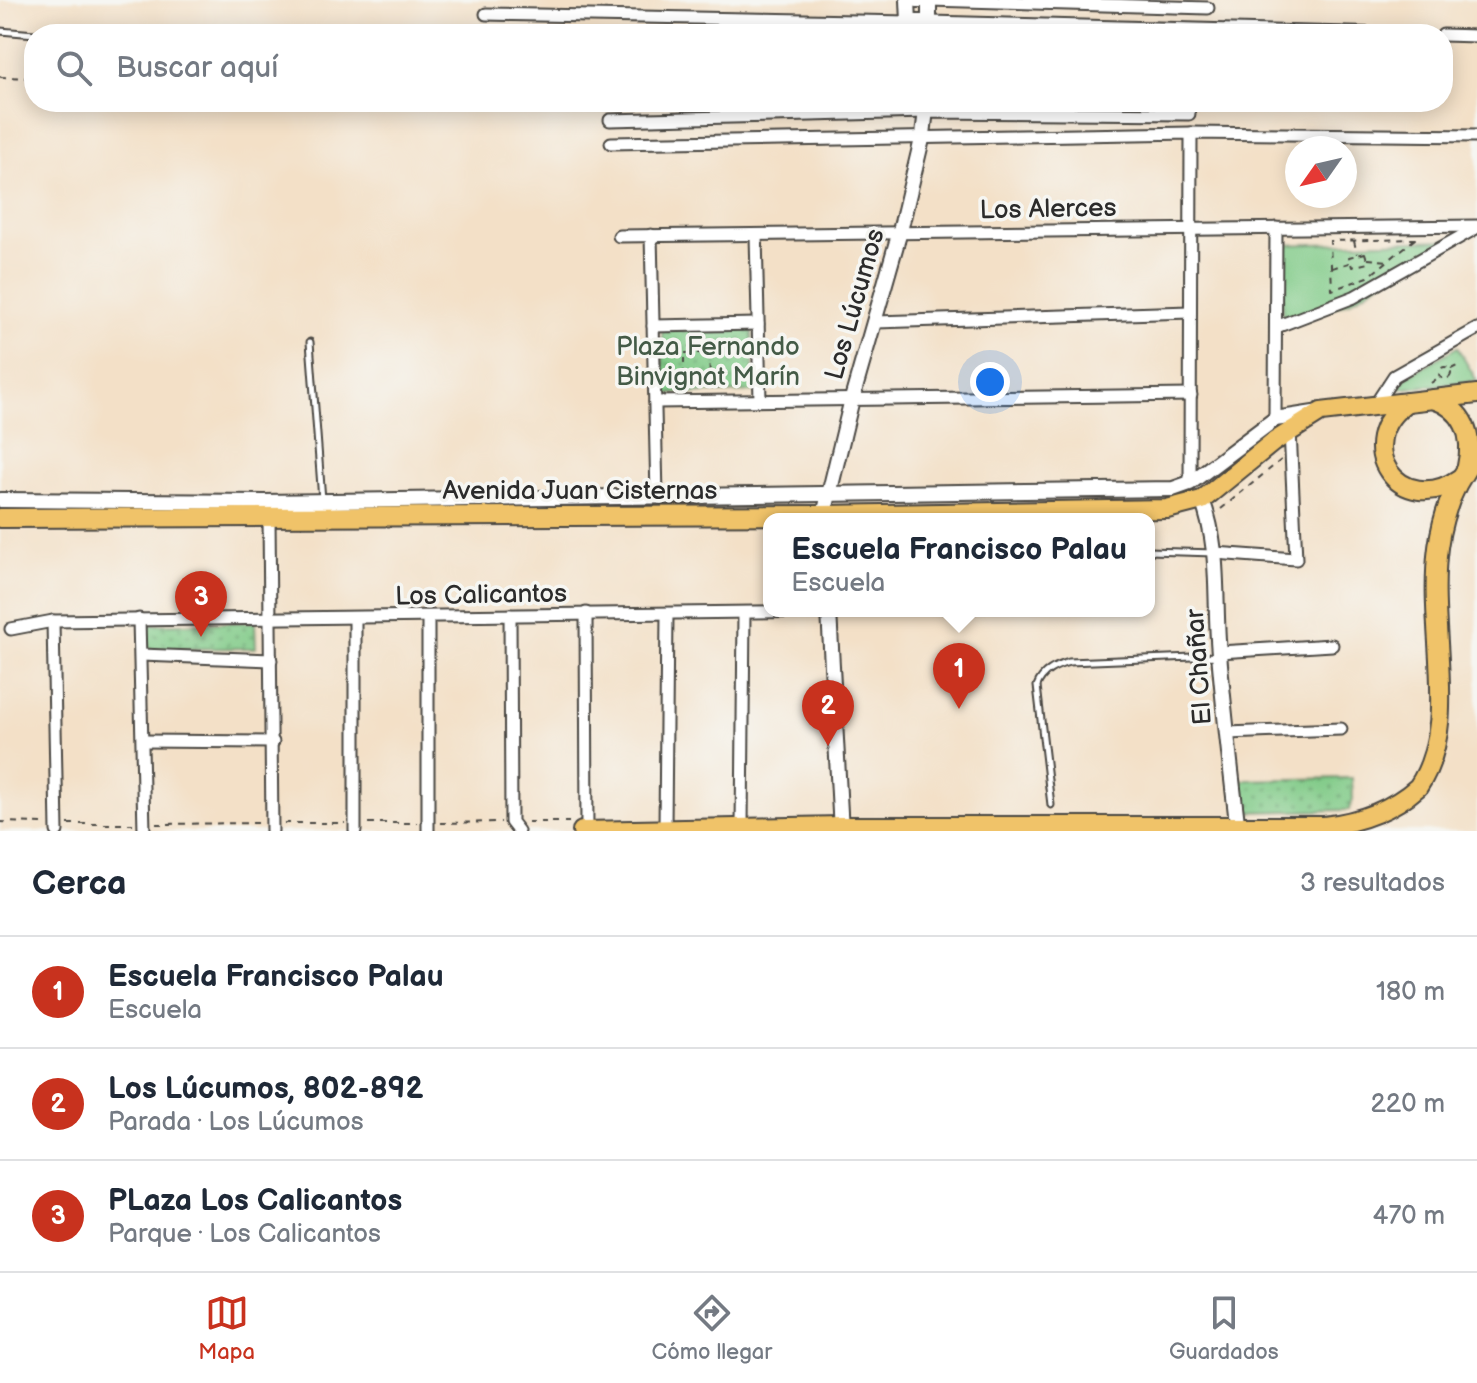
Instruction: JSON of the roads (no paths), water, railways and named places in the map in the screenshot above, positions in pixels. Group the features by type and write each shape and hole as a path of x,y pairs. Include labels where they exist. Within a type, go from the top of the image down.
{"main road":[{"name":"Avenida Juan Cisternas","path":"995,513 1204,508 1283,424 1321,412 1477,394"},
{"path":"1433,399 1455,411 1466,427 1471,442 1468,466 1447,516 1443,556 1459,667"},
{"path":"1407,402 1389,419 1382,434 1381,453 1387,469 1399,482 1418,491 1441,489 1468,466"},
{"name":"Avenida Juan Cisternas","path":"0,518 763,517"},
{"path":"586,828 1324,829 1375,815 1415,789 1440,761 1459,709"}],"street":[{"path":"908,0 909,22"},
{"path":"917,0 1159,2 1208,8"},
{"path":"929,0 929,24"},
{"path":"486,14 916,24"},
{"path":"1453,35 1477,36"},
{"path":"610,120 804,112"},
{"name":"Los Lúcumos","path":"824,513 852,399 900,231 923,135 925,112"},
{"path":"1114,112 1189,114"},
{"path":"1190,483 1191,133"},
{"path":"611,143 923,135 1191,133 1477,136"},
{"path":"1276,327 1354,297 1477,226"},
{"name":"Los Alerces","path":"619,236 1477,226"},
{"path":"1215,553 1296,559 1291,450 1283,424 1276,327 1276,228"},
{"path":"651,235 657,496"},
{"path":"756,235 760,400"},
{"path":"876,322 1190,312"},
{"path":"653,326 758,324"},
{"path":"1375,405 1394,376 1477,329"},
{"path":"655,402 1191,395"},
{"name":"Avenida Juan Cisternas","path":"0,500 323,501 1173,489 1190,483 1283,424"},
{"name":"El Chañar","path":"1204,508 1215,553 1219,654 1238,828"},
{"path":"269,518 273,742 271,827"},
{"path":"586,613 586,828"},
{"path":"742,827 744,613"},
{"name":"Los Calicantos","path":"11,629 53,621 139,619 763,613"},
{"path":"665,828 667,614"},
{"path":"510,615 514,827"},
{"path":"428,617 429,827"},
{"path":"827,617 841,828"},
{"path":"355,618 355,827"},
{"path":"139,619 144,828"},
{"path":"53,621 57,827"},
{"path":"1219,654 1332,645"},
{"path":"141,655 271,660"},
{"path":"1227,733 1341,729"},
{"path":"144,741 273,742"}],"lane":[{"path":"0,31 24,33"},
{"path":"310,342 323,501"},
{"path":"1155,551 1215,553"},
{"path":"1051,805 1037,686 1040,678 1055,666 1069,662 1219,654"}],"place":[{"name":"PLaza Los Calicantos","path":"201,637"},
{"name":"Escuela Francisco Palau","path":"959,709"},
{"name":"Los Lúcumos, 802-892","path":"828,746"}],"park label":[{"name":"Plaza Fernando Binvignat Marín","path":"708,361"}]}
